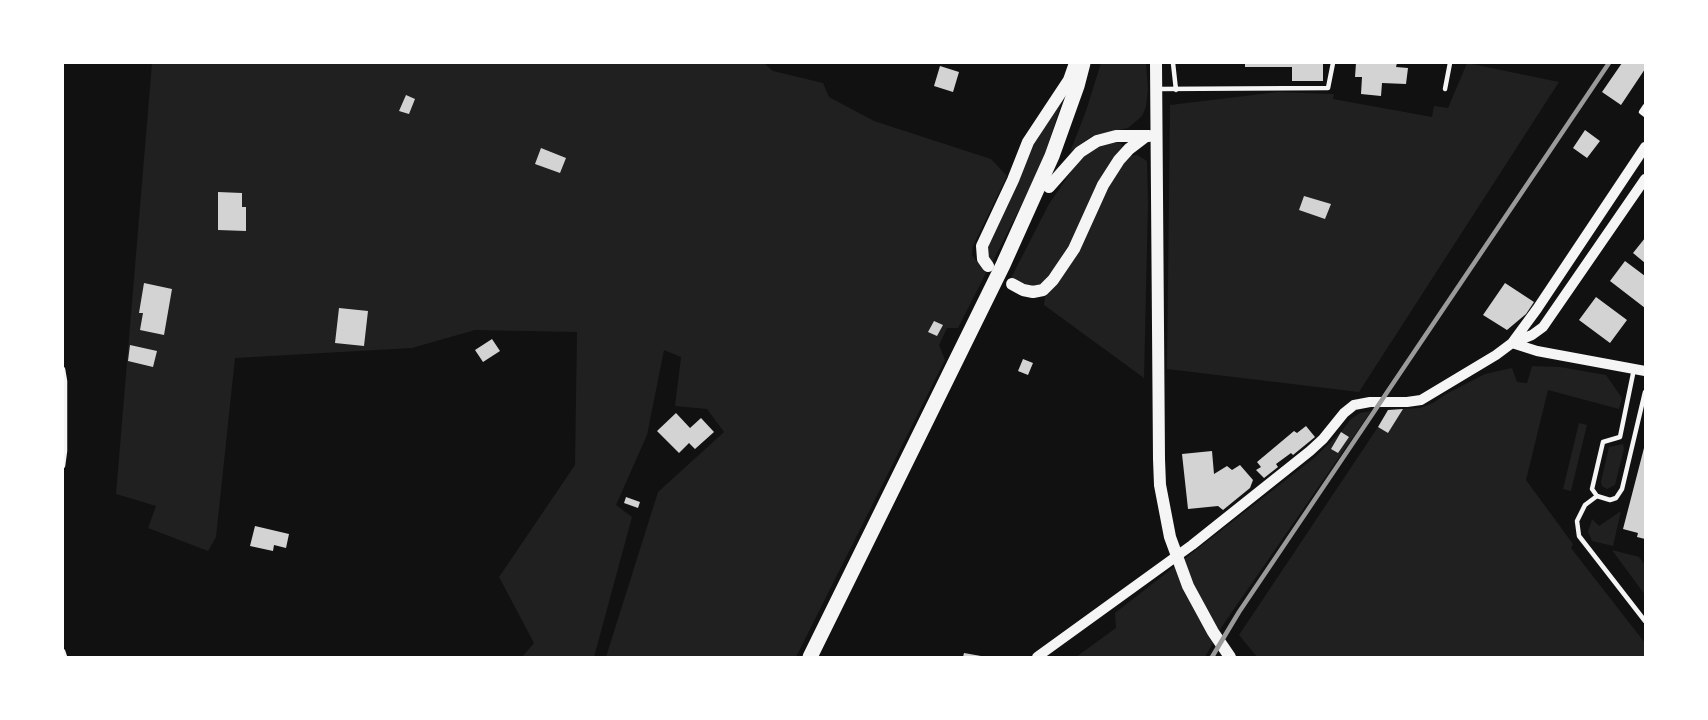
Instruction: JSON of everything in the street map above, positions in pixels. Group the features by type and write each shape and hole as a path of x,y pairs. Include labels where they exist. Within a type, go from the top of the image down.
{"main road":[{"path":"996,266 982,259 982,246 1028,142 1069,80 1075,63"},
{"path":"810,657 996,266 1052,156 1083,63"},
{"path":"1049,187 1062,158 1093,63"},
{"path":"1156,65 1157,89 1152,137 1159,433 1164,511 1175,554 1199,610 1230,657"},
{"path":"996,266 1049,187 1080,152 1097,141 1116,136 1152,137"},
{"path":"1012,284 1033,292 1043,290 1053,280 1074,249 1103,185 1119,160 1129,149 1152,137"}],"street":[{"path":"1512,344 1538,309 1645,147"},
{"path":"1037,657 1192,544 1310,451 1348,408 1361,403 1414,401 1428,397 1543,327 1645,179"},
{"path":"1512,344 1537,351 1640,370"}],"lane":[{"path":"1173,63 1176,90"},
{"path":"1157,89 1328,88 1333,63"},
{"path":"1445,89 1450,63"},
{"path":"1645,106 1641,112 1645,115"},
{"path":"63,369 65,451 63,466"},
{"path":"1640,370 1620,437 1603,442 1592,489 1597,496 1610,500 1616,498 1622,489 1645,392"},
{"path":"1597,496 1585,505 1577,521 1579,536 1645,621"},
{"path":"63,651 65,657"}],"shaded area":[{"path":"152,63 764,63 773,71 823,83 829,97 874,121 991,159 1007,176 973,246 972,255 986,273 958,328 947,328 939,345 945,360 796,657 606,657 658,492 724,432 707,409 675,406 681,357 664,350 647,435 616,505 632,517 594,657 522,657 534,643 499,577 575,465 577,332 475,330 412,348 235,358 216,537 208,551 148,528 156,506 116,494"},
{"path":"1101,63 1146,63 1148,89 1146,107 1142,116 1128,128 1092,136 1070,152 1086,111"},
{"path":"1467,63 1559,82 1359,392 1167,369 1170,105 1278,92 1334,94 1333,99 1432,117 1434,106 1448,108"},
{"path":"1063,98 1041,166 992,263 988,257 989,242 1033,142"},
{"path":"1115,142 1122,144 1122,147 1065,255 1044,281 1035,287 1018,283 1011,278 1049,204 1075,166 1098,145"},
{"path":"1137,155 1147,161 1144,378 1044,305 1045,297 1073,261 1113,176 1130,156"},
{"path":"1532,366 1560,367 1606,375 1622,398 1619,409 1548,390 1526,480 1573,544 1571,548 1645,643 1645,657 1257,657 1239,635 1378,427 1388,433 1403,409 1420,408 1433,403 1485,374 1512,368 1517,382 1527,383"},
{"path":"1371,411 1223,625 1205,657 1076,657 1116,628 1115,613 1314,458 1351,419 1360,413"},
{"path":"1579,423 1587,425 1571,491 1563,489"},
{"path":"1623,444 1624,449 1615,485 1607,489 1602,486 1601,482 1609,447"},
{"path":"1621,511 1613,546 1592,541 1588,532 1592,519 1599,526"},
{"path":"1612,550 1639,557 1645,565 1645,595"}],"building":[{"path":"1245,63 1323,63 1323,81 1292,81 1292,67 1245,67"},
{"path":"1356,63 1397,63 1396,67 1408,68 1406,84 1382,83 1381,96 1361,94 1362,77 1355,77"},
{"path":"1622,63 1645,63 1645,69 1621,105 1602,92"},
{"path":"940,66 959,72 953,92 934,86"},
{"path":"406,95 415,99 409,114 399,111"},
{"path":"1585,130 1600,141 1587,158 1573,148"},
{"path":"541,148 566,158 560,173 535,164"},
{"path":"218,192 242,193 242,207 246,207 246,231 218,230"},
{"path":"1304,196 1331,204 1325,219 1299,210"},
{"path":"1645,238 1645,263 1633,253"},
{"path":"1625,261 1645,276 1645,308 1610,281"},
{"path":"144,283 172,289 164,335 140,330 143,313 139,313"},
{"path":"1505,283 1534,302 1526,314 1507,330 1483,315"},
{"path":"1596,297 1627,320 1610,343 1579,320"},
{"path":"339,308 368,311 364,346 335,343"},
{"path":"934,321 943,325 937,336 928,332"},
{"path":"492,339 500,351 483,362 475,350"},
{"path":"130,345 157,351 153,367 128,361"},
{"path":"1023,359 1033,363 1028,375 1018,371"},
{"path":"1403,409 1388,433 1378,427 1388,410"},
{"path":"676,413 690,428 701,418 714,432 695,449 689,443 679,453 657,431"},
{"path":"1306,426 1315,437 1293,455 1291,453 1276,464 1278,467 1264,478 1256,470 1261,467 1257,462 1294,431 1297,433"},
{"path":"1341,432 1349,437 1338,453 1331,449"},
{"path":"1644,448 1645,539 1637,537 1638,533 1623,529"},
{"path":"1212,451 1214,474 1227,466 1232,470 1240,465 1253,480 1250,488 1223,510 1218,506 1188,509 1182,454"},
{"path":"626,497 640,502 638,508 624,503"},
{"path":"255,526 289,534 286,548 274,545 273,551 250,546"},
{"path":"964,653 981,656 981,657 963,657"}],"railway":[{"path":"1212,657 1239,612 1609,63"}]}
